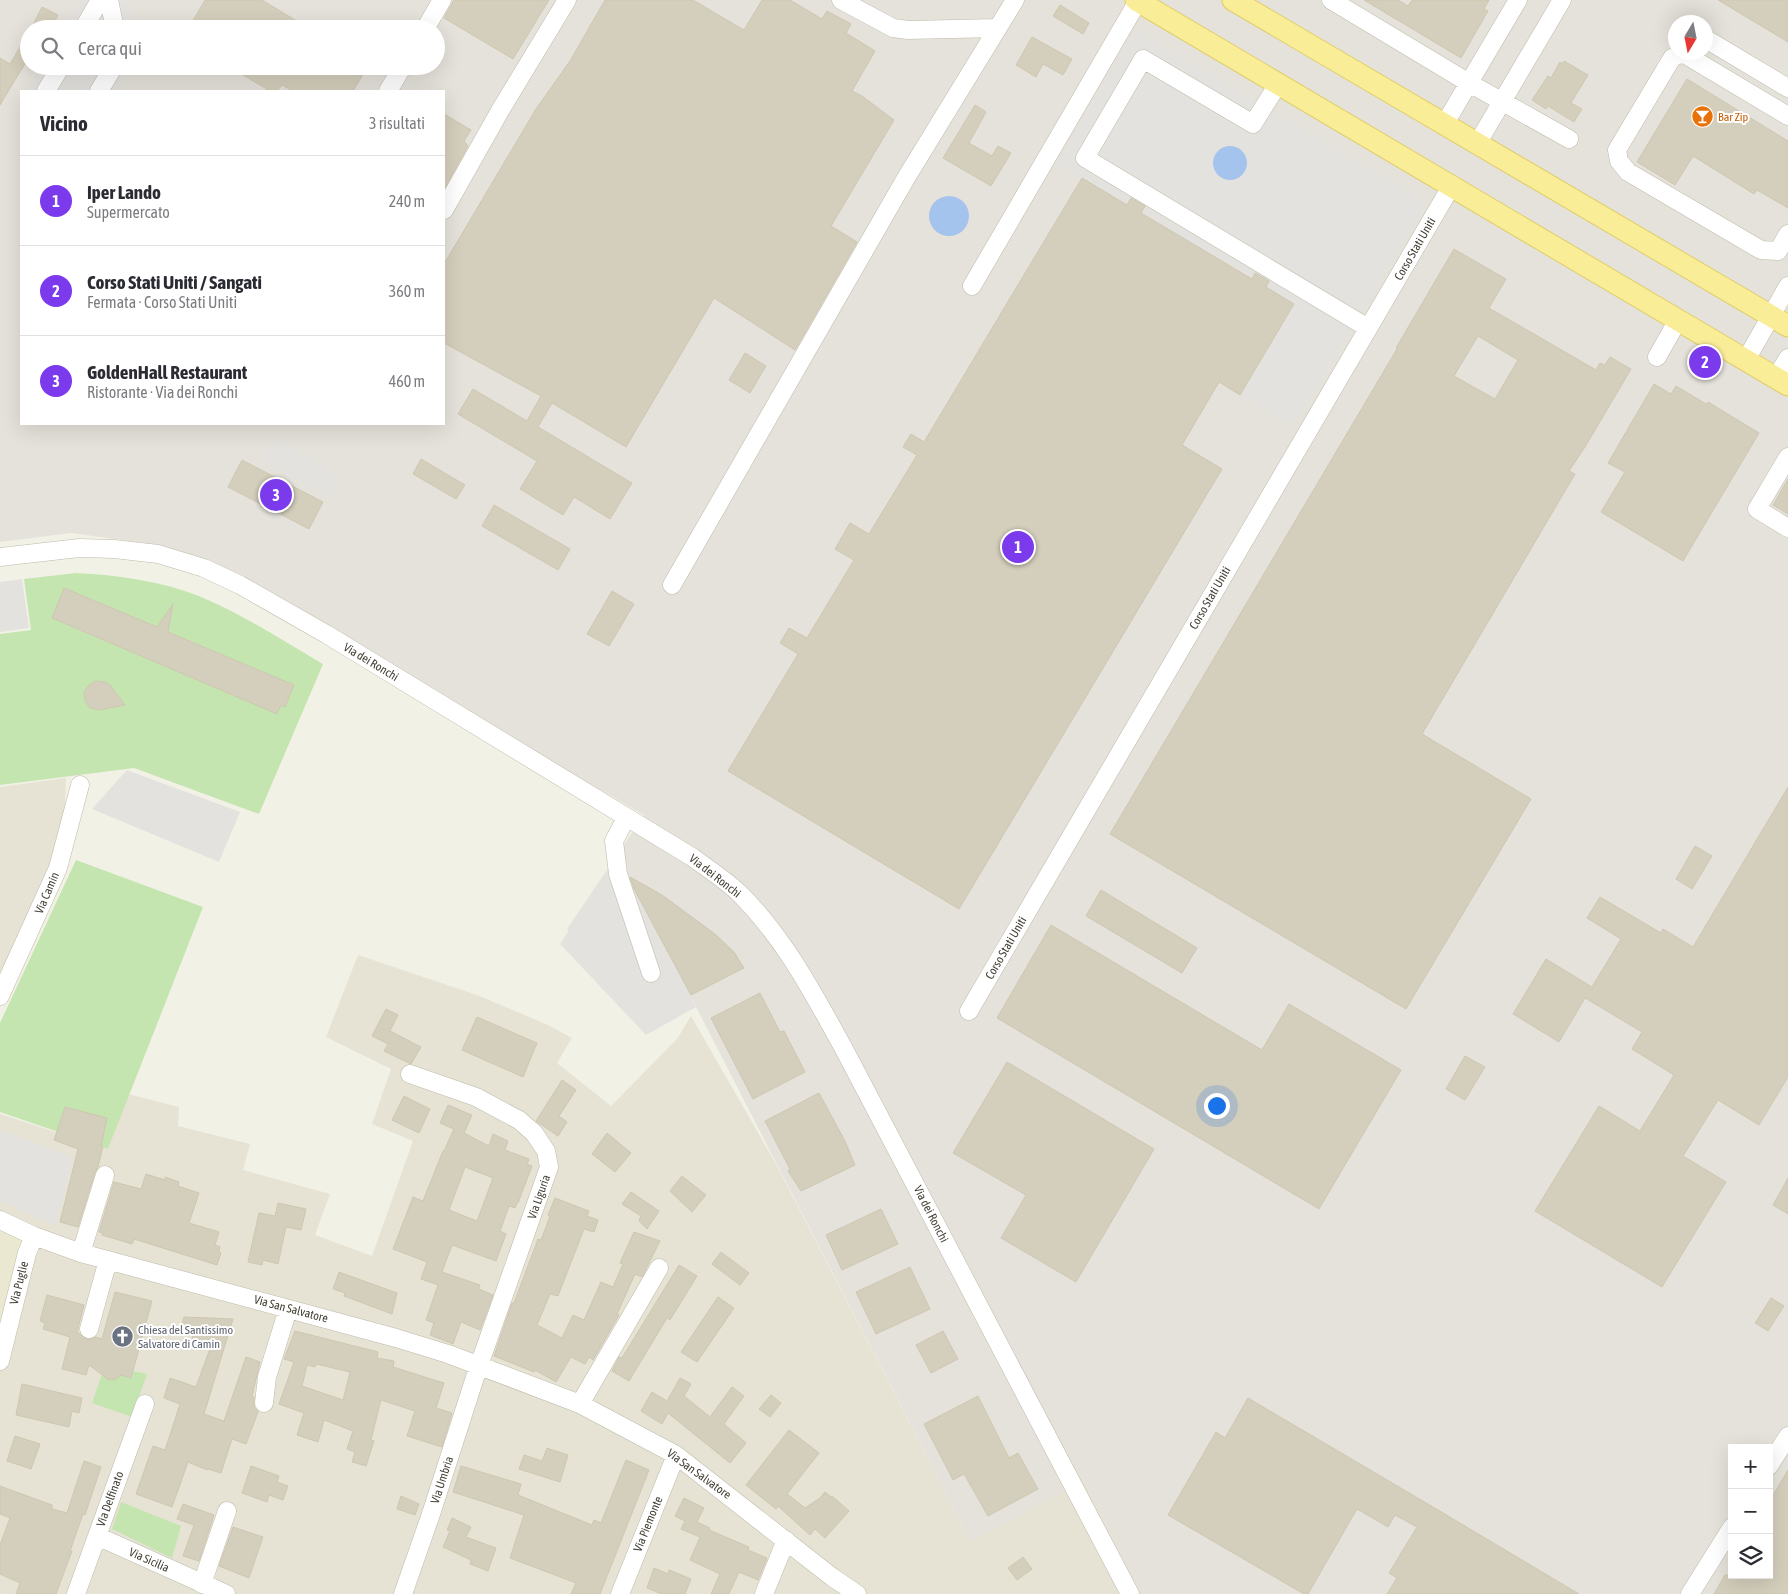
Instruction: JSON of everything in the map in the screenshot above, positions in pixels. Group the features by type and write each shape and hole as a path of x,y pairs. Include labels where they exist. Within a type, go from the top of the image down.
{"main road":[{"path":"1137,0 1782,381"},
{"path":"1233,0 1780,321"}],"street":[{"path":"88,20 100,0"},
{"path":"109,0 113,20"},
{"path":"430,20 442,0"},
{"path":"445,208 501,109 567,0"},
{"path":"841,0 883,24 900,29 998,28"},
{"path":"672,585 906,178 1015,0"},
{"path":"972,286 1137,0"},
{"path":"1331,0 1469,83 1569,139"},
{"path":"1444,125 1518,0"},
{"path":"1477,144 1562,0"},
{"path":"1713,43 1788,88"},
{"path":"1786,241 1778,252 1761,250 1628,172 1619,161 1617,150 1672,58 1680,54 1686,55 1788,116"},
{"path":"1278,84 1253,124 1143,59 1085,158 1368,328"},
{"path":"47,90 56,75"},
{"path":"100,90 109,75"},
{"path":"389,90 398,75"},
{"name":"Corso Stati Uniti","path":"969,1011 1452,186"},
{"path":"1746,360 1780,321 1788,286"},
{"path":"1656,357 1678,320"},
{"path":"1782,381 1788,358"},
{"path":"1788,457 1757,510 1788,528"},
{"name":"Via dei Ronchi","path":"0,557 78,548 114,549 158,554 204,568 240,585 326,634 692,857 737,891 776,935 800,971 849,1058 1130,1594"},
{"name":"Via Camin","path":"0,996 58,868 80,785"},
{"path":"626,818 614,842 618,874 651,973"},
{"name":"Via Liguria","path":"410,1074 476,1097 519,1120 534,1133 546,1151 549,1167 479,1365"},
{"path":"81,1253 105,1175"},
{"name":"Via San Salvatore","path":"0,1220 34,1236 81,1253 396,1338 479,1365 580,1404 676,1455 832,1577 857,1594"},
{"name":"Via Puglie","path":"0,1360 27,1253 34,1236"},
{"path":"89,1329 108,1260"},
{"path":"580,1404 660,1268"},
{"path":"257,1399 267,1377 288,1309"},
{"name":"Via Umbria","path":"403,1594 479,1365"},
{"name":"Via Delfinato","path":"76,1594 145,1404"},
{"path":"1773,1460 1788,1436"},
{"name":"Via Piemonte","path":"620,1594 676,1455"},
{"path":"202,1584 227,1511"},
{"path":"1690,1594 1728,1533"},
{"name":"Via Sicilia","path":"97,1536 226,1594"},
{"path":"764,1594 786,1540"}],"shaded area":[{"path":"0,0 1788,0 1788,1594 1140,1594 1084,1481 971,1542 691,997 650,1018 567,929 644,815 209,562 159,545 71,533 0,542"},
{"path":"80,0 129,0 135,20 68,20"},
{"path":"1136,30 1426,203 1299,417 1295,416 1291,424 1240,395 1141,213 1144,206 1131,198 1127,205 1056,163"},
{"path":"35,75 124,75 115,90 27,90"},
{"path":"273,438 341,476 330,497 262,461"},
{"path":"22,579 29,628 0,632 0,582"},
{"path":"127,770 240,812 219,862 92,809"},
{"path":"66,778 64,826 0,1002 0,787"},
{"path":"609,869 630,882 696,1007 646,1035 560,944"},
{"path":"358,955 477,995 548,1025 572,1038 557,1063 611,1106 677,1039 691,1016 775,1162 971,1542 1084,1480 1140,1594 0,1594 0,1114 108,1149 128,1094 179,1107 178,1126 250,1144 243,1170 330,1194 315,1235 372,1256 413,1141 372,1124 391,1069 326,1037"},
{"path":"0,1130 74,1157 55,1226 0,1201"},
{"path":"0,1229 28,1243 0,1339"}],"green space":[{"path":"76,573 139,580 169,586 199,596 246,619 323,664 259,814 134,768 0,785 0,634 31,630 24,579"},
{"path":"76,860 203,907 108,1149 0,1112 0,1023"},
{"path":"105,1365 147,1374 132,1417 92,1403"},
{"path":"121,1502 181,1526 172,1558 112,1529"}],"water":[{"path":"1230,146 1242,151 1247,163 1242,175 1230,180 1218,175 1213,163 1218,151"},
{"path":"953,196 960,199 966,205 969,216 968,224 960,233 953,236 945,236 938,233 930,224 929,212 932,205 941,197"}],"building":[{"path":"205,0 262,0 295,20 193,20"},
{"path":"454,0 549,0 513,59 444,18"},
{"path":"605,0 693,0 744,30 762,0 790,0 822,19 827,11 851,24 846,33 875,51 852,91 862,96 894,120 831,226 857,242 795,350 714,298 626,447 552,403 538,427 632,483 610,519 574,497 563,515 520,489 537,461 458,414 473,389 527,421 541,396 445,344 445,262 536,109 570,61"},
{"path":"1364,0 1398,0 1408,6 1412,0 1489,0 1484,9 1488,11 1461,58"},
{"path":"1718,0 1788,0 1788,42"},
{"path":"1060,5 1089,23 1083,34 1053,16"},
{"path":"42,7 58,15 56,20 36,20"},
{"path":"1032,37 1072,59 1063,75 1043,64 1036,77 1016,65"},
{"path":"20,47 20,72 0,105 0,58 10,64"},
{"path":"1564,61 1588,75 1571,103 1582,109 1574,122 1548,106 1546,109 1532,100 1548,76 1551,78 1560,62 1562,64"},
{"path":"243,75 363,75 354,90 291,90 282,85 278,90 268,90"},
{"path":"1687,79 1788,141 1788,208 1757,190 1754,194 1693,156 1675,185 1637,162"},
{"path":"975,105 986,112 969,143 992,156 998,146 1011,153 991,186 943,158"},
{"path":"445,115 471,130 464,141 468,146 445,187"},
{"path":"1082,178 1127,205 1131,198 1145,206 1141,213 1252,279 1255,273 1269,281 1266,287 1294,304 1240,395 1219,382 1182,445 1222,469 959,909 728,771 798,654 780,643 789,628 807,638 854,560 835,549 850,523 869,534 917,455 903,447 911,434 924,442"},
{"path":"1454,249 1506,279 1489,308 1596,370 1600,363 1605,365 1610,357 1631,369 1569,471 1575,474 1422,734 1531,799 1406,1009 1110,834","holes":["1478,336 1518,360 1495,399 1454,376"]},
{"path":"745,353 766,366 750,393 729,380"},
{"path":"1654,384 1671,394 1676,386 1706,404 1708,402 1759,433 1683,561 1601,512 1625,472 1608,463"},
{"path":"421,459 465,485 456,499 413,474"},
{"path":"242,460 323,502 309,529 228,487"},
{"path":"1788,479 1788,514 1773,505"},
{"path":"494,505 570,549 558,570 482,526"},
{"path":"64,588 157,627 173,604 168,632 294,685 285,707 281,705 277,714 52,618"},
{"path":"612,591 634,604 609,646 587,634"},
{"path":"96,681 105,682 110,685 125,705 99,710 90,708 85,701 84,692 89,685"},
{"path":"1788,787 1788,1077 1759,1125 1718,1100 1683,1156 1726,1182 1662,1287 1535,1211 1599,1106 1640,1131 1674,1075 1632,1049 1642,1032 1585,998 1559,1042 1513,1014 1546,959 1592,987 1621,939 1587,918 1600,897 1661,933 1663,929 1693,947"},
{"path":"1695,846 1712,856 1692,889 1676,879"},
{"path":"630,877 662,895 715,934 734,952 744,968 691,995 634,889"},
{"path":"1101,890 1197,948 1182,973 1086,916"},
{"path":"1051,925 1262,1050 1289,1004 1401,1070 1319,1209 997,1018"},
{"path":"760,993 780,1032 784,1031 805,1072 753,1099 711,1018"},
{"path":"386,1009 398,1015 390,1031 421,1047 411,1064 384,1051 388,1044 372,1036"},
{"path":"477,1017 537,1043 523,1077 462,1050"},
{"path":"1465,1056 1485,1067 1465,1100 1446,1089"},
{"path":"1007,1062 1154,1149 1076,1282 1001,1238 1026,1195 953,1153"},
{"path":"562,1080 576,1090 559,1116 567,1122 558,1136 536,1121"},
{"path":"819,1093 845,1141 855,1165 801,1191 788,1171 790,1169 765,1121"},
{"path":"404,1096 430,1109 419,1133 392,1120"},
{"path":"448,1105 472,1115 464,1133 489,1146 493,1134 508,1141 505,1150 529,1159 527,1164 532,1166 518,1203 515,1208 509,1206 500,1231 506,1234 496,1261 452,1245 442,1272 480,1285 479,1289 493,1295 480,1330 461,1322 453,1344 430,1335 434,1323 426,1320 438,1285 421,1279 427,1262 393,1249 413,1197 423,1201 454,1129 440,1123","holes":["465,1167 493,1178 477,1221 449,1210"]},
{"path":"65,1107 107,1118 98,1167 78,1227 60,1222 78,1149 54,1140"},
{"path":"607,1133 631,1153 615,1172 592,1154"},
{"path":"146,1174 165,1180 165,1177 179,1182 178,1186 199,1193 189,1223 219,1232 215,1245 220,1247 219,1252 221,1253 217,1265 134,1239 132,1244 102,1235 103,1233 99,1232 114,1182 141,1189"},
{"path":"682,1176 706,1195 692,1212 670,1191"},
{"path":"1788,1178 1788,1214 1773,1205"},
{"path":"631,1192 659,1211 647,1229 639,1221 641,1216 622,1204"},
{"path":"555,1198 589,1211 587,1216 598,1220 594,1232 584,1229 558,1296 550,1294 537,1325 562,1338 573,1315 584,1320 601,1282 613,1287 623,1264 620,1263 634,1232 660,1241 642,1277 635,1274 617,1314 619,1315 593,1360 589,1357 585,1364 571,1357 556,1382 535,1370 534,1372 494,1356 512,1303 514,1303 538,1239 541,1240"},
{"path":"278,1203 306,1209 301,1230 286,1227 278,1264 263,1260 262,1265 248,1262 259,1213 275,1216"},
{"path":"881,1209 898,1244 842,1270 826,1235"},
{"path":"721,1252 749,1273 740,1285 712,1264"},
{"path":"679,1265 697,1276 670,1320 667,1318 629,1381 612,1371 619,1357 622,1358"},
{"path":"910,1267 930,1309 876,1334 856,1292"},
{"path":"339,1272 397,1293 392,1314 344,1296 345,1293 333,1289"},
{"path":"115,1292 152,1301 131,1378 121,1375 116,1379 109,1380 89,1365 86,1375 62,1369 70,1337 43,1329 45,1323 40,1321 47,1295 84,1305 77,1332 86,1339 96,1337 102,1339"},
{"path":"718,1297 734,1308 697,1362 681,1352"},
{"path":"1771,1298 1784,1306 1768,1331 1755,1323"},
{"path":"184,1317 233,1319 204,1414 224,1421 246,1357 260,1362 252,1396 254,1397 254,1407 258,1412 246,1444 232,1439 221,1473 207,1470 188,1462 172,1507 136,1494 153,1446 165,1450 180,1404 164,1398 170,1378 196,1387 212,1343 192,1342 193,1332 180,1332"},
{"path":"295,1331 378,1352 377,1358 394,1361 393,1367 444,1383 436,1408 452,1413 442,1447 407,1436 415,1411 381,1400 371,1440 374,1441 366,1466 352,1462 355,1452 347,1449 353,1431 324,1420 318,1442 297,1435 304,1413 279,1404 294,1362 284,1359","holes":["316,1364 350,1372 343,1400 302,1386 307,1365 315,1367"]},
{"path":"943,1331 958,1359 931,1373 916,1345"},
{"path":"680,1378 691,1384 684,1396 710,1417 732,1387 744,1396 724,1424 746,1443 730,1463 668,1413 662,1424 641,1411 652,1392 667,1401"},
{"path":"22,1384 82,1398 79,1413 72,1411 69,1427 16,1415"},
{"path":"771,1395 781,1403 770,1417 759,1409"},
{"path":"978,1396 1009,1458 1018,1453 1038,1489 988,1516 964,1474 953,1480 924,1424"},
{"path":"1248,1398 1579,1594 1387,1594 1397,1578 1389,1573 1417,1527 1395,1515 1388,1527 1357,1509 1308,1594 1304,1594 1168,1515 1216,1432 1225,1438"},
{"path":"789,1430 819,1453 787,1494 805,1508 820,1498 825,1492 849,1511 825,1538 815,1529 810,1535 778,1506 776,1509 746,1485"},
{"path":"15,1436 40,1444 31,1469 7,1461"},
{"path":"547,1448 568,1455 560,1482 519,1469 524,1455 542,1461"},
{"path":"626,1460 649,1470 600,1594 571,1594 576,1583 510,1558 524,1515 453,1492 461,1466 521,1484 518,1495 592,1525 594,1520 601,1523"},
{"path":"84,1461 101,1467 56,1594 16,1594 20,1583 0,1574 0,1545 10,1518 0,1514 0,1486 52,1505 52,1509 67,1513"},
{"path":"251,1466 279,1476 277,1482 288,1486 283,1500 269,1495 267,1502 242,1493"},
{"path":"1788,1470 1788,1594 1714,1594 1725,1575 1728,1575 1728,1579 1773,1579 1773,1495"},
{"path":"401,1496 419,1504 415,1515 397,1509"},
{"path":"684,1498 704,1508 697,1522 710,1528 709,1530 749,1547 748,1550 767,1558 758,1580 739,1572 729,1594 711,1594 720,1574 690,1560 700,1537 681,1529 685,1521 675,1516"},
{"path":"183,1504 214,1515 199,1561 183,1556 194,1525 177,1519"},
{"path":"452,1518 471,1527 466,1537 496,1548 488,1571 470,1564 471,1560 443,1547 450,1531 447,1530"},
{"path":"233,1527 263,1537 249,1578 219,1566"},
{"path":"1023,1557 1032,1569 1017,1580 1008,1568"},
{"path":"654,1568 668,1574 669,1570 691,1579 685,1594 662,1594 647,1588"}],"place":[{"name":"Bar Zip","path":"1702,117"},
{"name":"Corso Stati Uniti / Sangati","path":"1705,362"},
{"name":"GoldenHall Restaurant","path":"276,495"},
{"name":"Iper Lando","path":"1018,547"},
{"name":"Chiesa del Santissimo Salvatore di Camin","path":"122,1337"}]}
